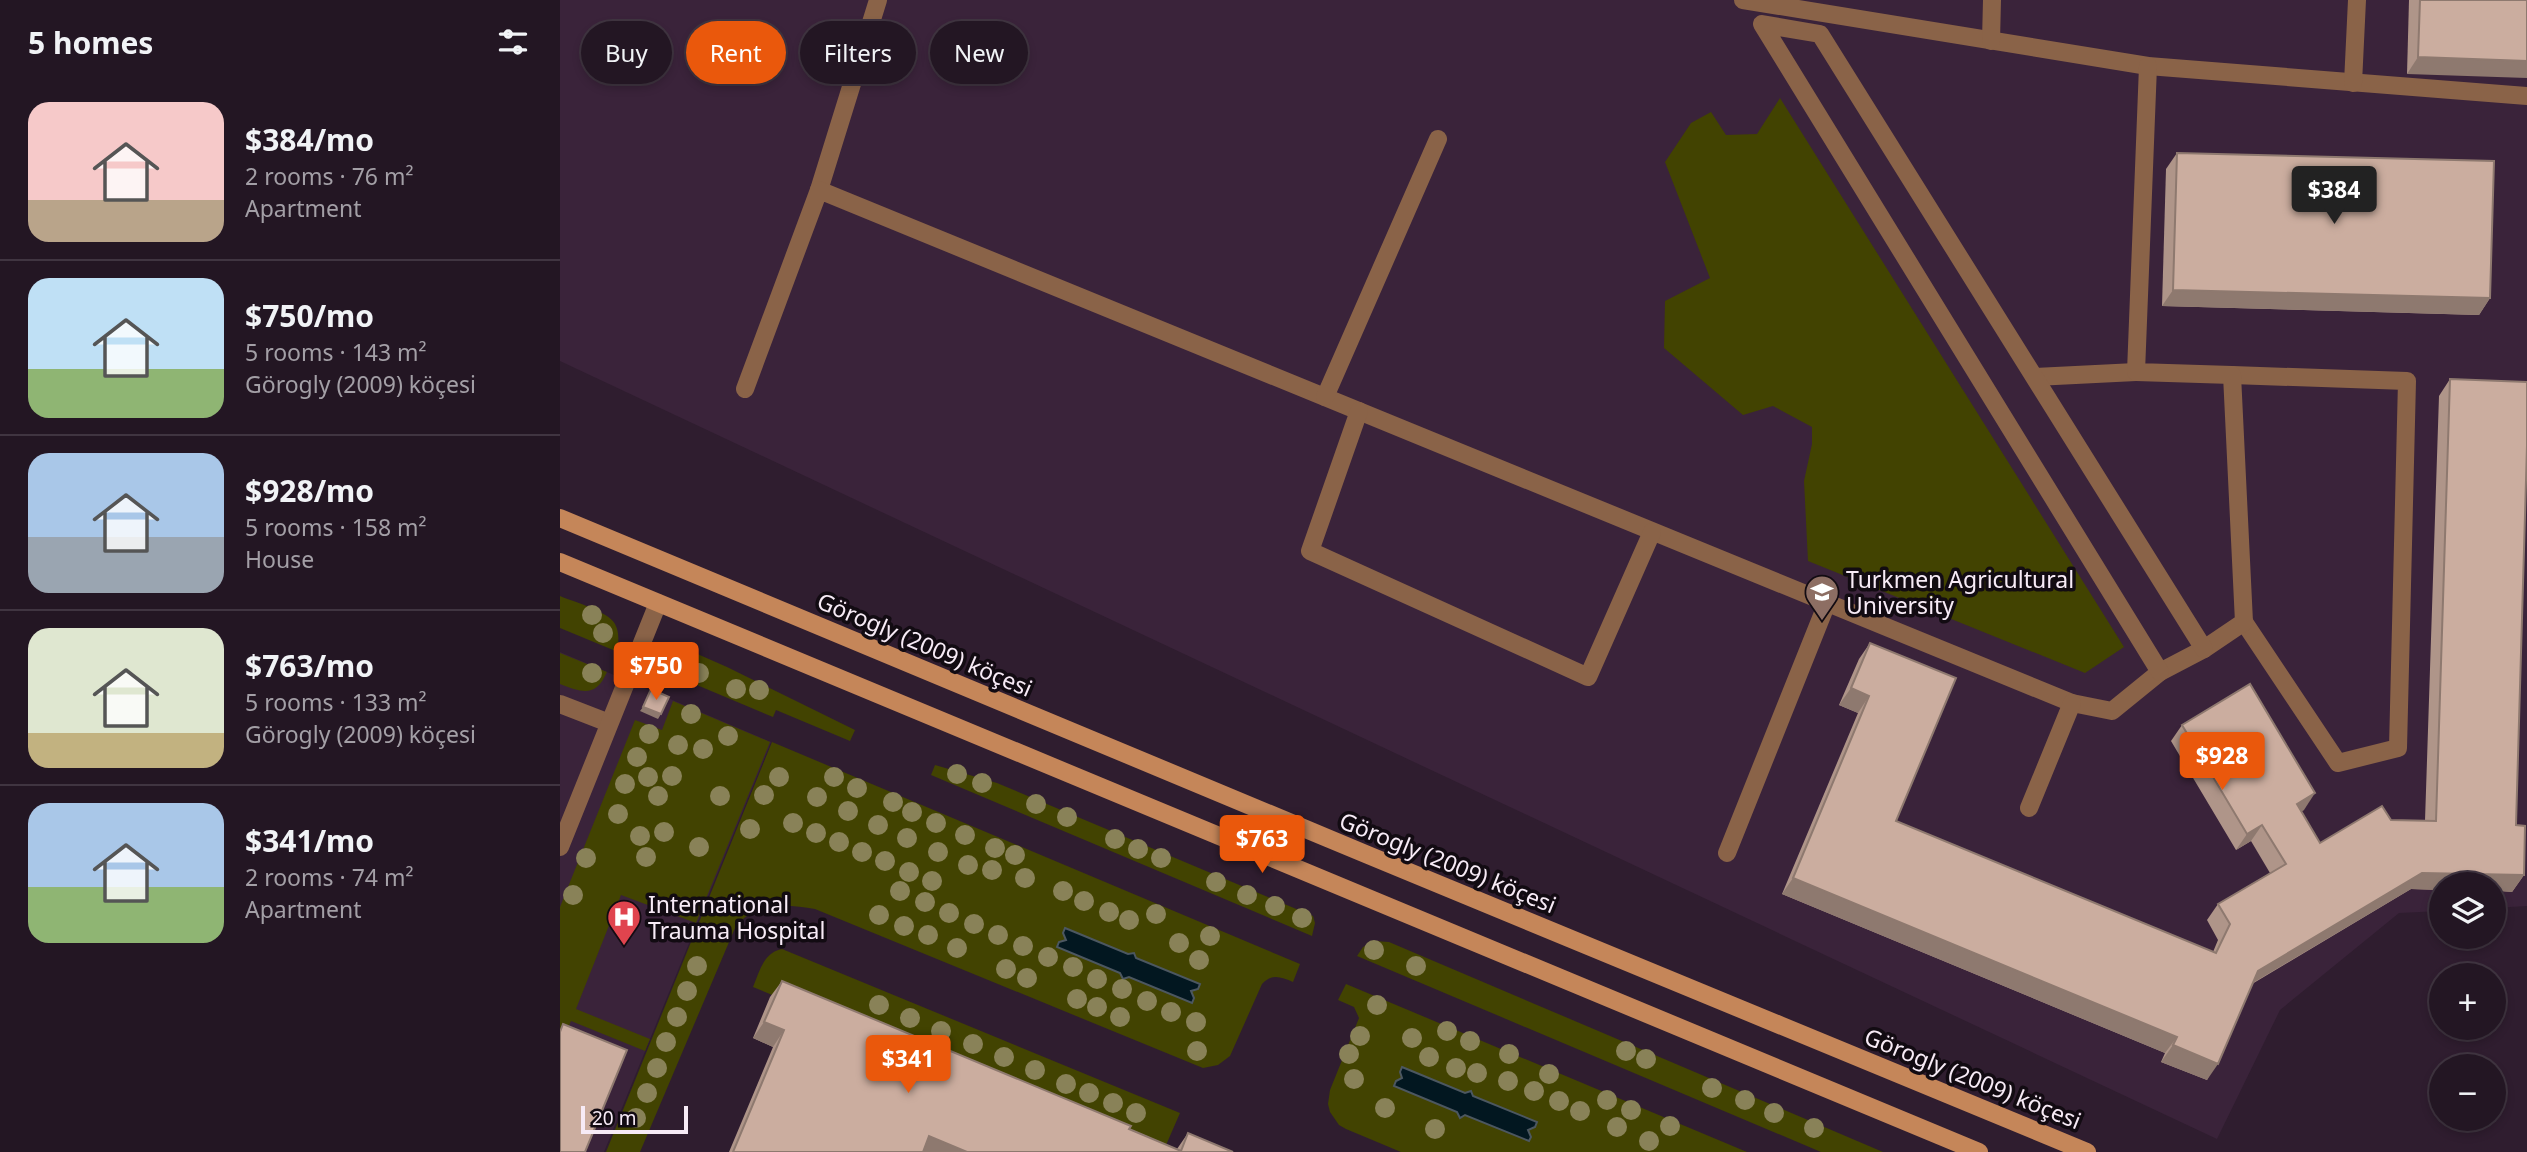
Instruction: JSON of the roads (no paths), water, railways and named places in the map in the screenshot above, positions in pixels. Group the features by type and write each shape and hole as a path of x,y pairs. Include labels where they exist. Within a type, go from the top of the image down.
{"main road":[{"name":"Görogly (2009) köçesi","path":"560,518 1368,856 2087,1152"},
{"path":"560,562 1979,1152"}],"street":[{"path":"745,389 819,190 878,0"},
{"path":"1743,0 2148,66 2527,96"},
{"path":"1991,41 1992,0"},
{"path":"2353,83 2357,0"},
{"path":"2160,672 1762,23 1820,34 2204,649"},
{"path":"2136,372 2148,66"},
{"path":"1325,397 1438,139"},
{"path":"819,190 2072,703 2112,711 2160,672 2204,649 2244,622"},
{"path":"2035,377 2136,372 2407,381 2398,748 2338,763 2244,622 2232,376"},
{"path":"1359,411 1310,551 1588,677 1652,531"},
{"path":"560,847 658,603"},
{"path":"1727,853 1827,603"},
{"path":"2029,808 2072,703"},
{"path":"560,704 609,723"}],"water":[{"path":"1065,928 1128,954 1134,953 1136,958 1200,984 1198,989 1191,991 1194,998 1192,1003 1129,977 1123,979 1120,973 1057,947 1059,942 1066,940 1063,933"},
{"path":"1402,1067 1465,1093 1471,1091 1473,1096 1537,1122 1535,1127 1528,1130 1531,1137 1529,1141 1465,1115 1460,1118 1457,1112 1394,1086 1396,1081 1402,1078"}],"place":[{"name":"Turkmen Agricultural University","path":"1822,622"},
{"name":"International Trauma Hospital","path":"624,947"}]}
